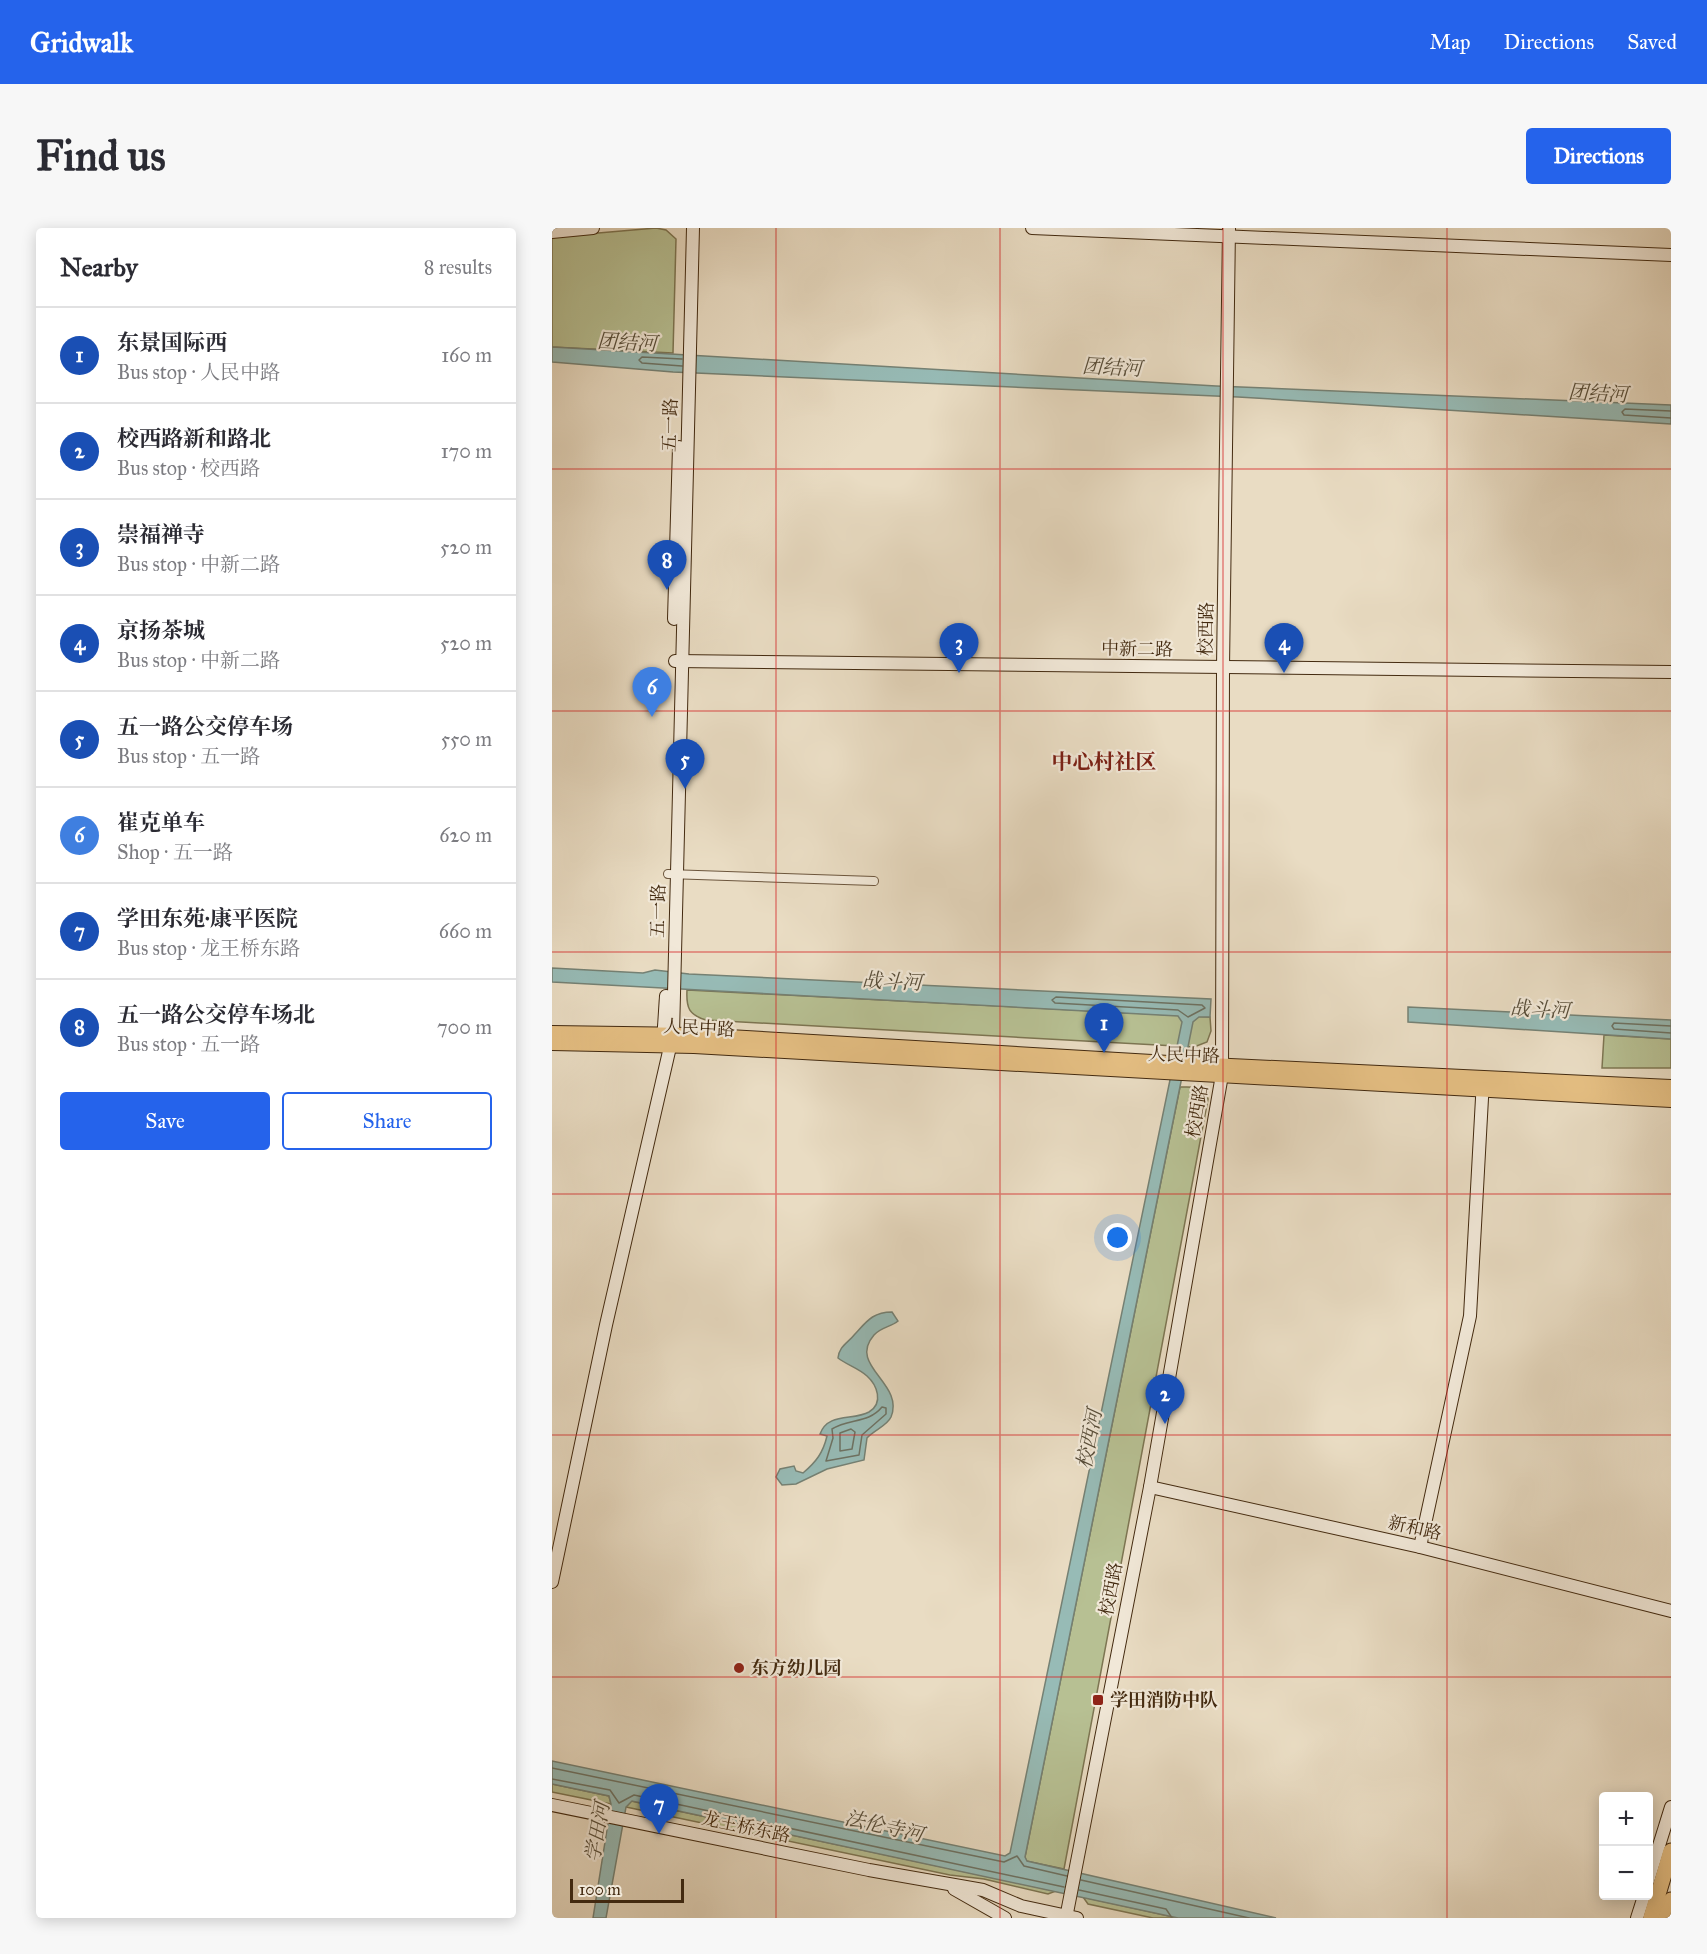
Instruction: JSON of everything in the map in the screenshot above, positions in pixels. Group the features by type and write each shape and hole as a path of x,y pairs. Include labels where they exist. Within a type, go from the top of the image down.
{"highway":[{"path":"1651,1918 1671,1851"},
{"path":"1666,1918 1671,1900"}],"main road":[{"name":"人民中路","path":"552,1033 1483,1084 1671,1100"},
{"name":"人民中路","path":"552,1042 668,1039"},
{"name":"人民中路","path":"1483,1084 1671,1087"}],"street":[{"path":"552,232 593,228"},
{"name":"五一路","path":"552,1582 668,1039 686,377 686,228"},
{"name":"五一路","path":"686,349 693,228"},
{"path":"1032,228 1229,232 1671,255"},
{"name":"校西路","path":"1069,1917 1076,1865 1150,1487 1222,1070 1224,1018 1223,667 1229,232"},
{"name":"五一路","path":"671,970 668,874 678,661"},
{"name":"中新二路","path":"678,661 1671,672"},
{"path":"668,874 874,882"},
{"name":"五一路","path":"552,1547 668,1039"},
{"path":"1420,1547 1470,1316 1483,1084"},
{"name":"新和路","path":"1150,1487 1420,1547 1671,1611"},
{"name":"龙王桥东路","path":"552,1804 982,1890 1021,1906 1069,1917"},
{"path":"1653,1865 1671,1807"},
{"name":"龙王桥东路","path":"933,1882 961,1891 1005,1918"},
{"path":"1637,1918 1643,1900"}],"green space":[{"path":"656,228 666,230 676,239 673,353 552,347 552,237"},
{"path":"687,990 1210,1017 1211,1031 1207,1042 1194,1047 706,1020 696,1016 690,1010"},
{"path":"1604,1035 1671,1039 1671,1068 1602,1068"},
{"path":"1180,1087 1201,1089 1208,1099 1064,1869 1026,1861 1025,1857"},
{"path":"552,1784 609,1796 611,1804 552,1792"},
{"path":"631,1801 1056,1891 1048,1894 984,1879 950,1875 626,1807"},
{"path":"1083,1897 1178,1918 1153,1918 1088,1904"}],"water":[{"path":"552,347 1216,386 1671,405 1671,424 1238,397 673,372 552,362"},
{"path":"552,968 643,973 655,970 689,974 1211,999 1210,1017 1199,1017 1193,1022 1025,1857 1027,1861 1276,1918 1178,1918 632,1801 626,1807 606,1918 593,1918 611,1804 609,1796 552,1784 552,1761 1005,1856 1010,1853 1182,1022 1178,1016 552,982"},
{"path":"1408,1007 1671,1020 1671,1039 1408,1022"},
{"path":"885,1312 892,1312 898,1321 874,1335 868,1346 867,1356 890,1394 893,1405 891,1417 887,1423 867,1438 864,1460 827,1469 796,1484 782,1485 776,1477 780,1469 794,1466 796,1471 803,1473 815,1461 827,1436 820,1434 824,1427 841,1418 863,1415 874,1408 878,1399 874,1384 864,1373 838,1358 844,1345 871,1318"}],"place":[{"name":"五一路公交停车场北","path":"667,590"},
{"name":"崇福禅寺","path":"959,673"},
{"name":"京扬茶城","path":"1284,673"},
{"name":"崔克单车","path":"652,717"},
{"name":"五一路公交停车场","path":"685,789"},
{"name":"东景国际西","path":"1104,1053"},
{"name":"校西路新和路北","path":"1165,1424"},
{"name":"东方幼儿园","path":"739,1668"},
{"name":"学田消防中队","path":"1098,1700"},
{"name":"学田东苑·康平医院","path":"659,1834"}],"district":[{"name":"中心村社区","path":"1104,762"}],"water label":[{"name":"团结河","path":"627,342"},
{"name":"团结河","path":"1112,367"},
{"name":"团结河","path":"1598,393"},
{"name":"战斗河","path":"892,981"},
{"name":"战斗河","path":"1540,1009"},
{"name":"校西河","path":"1089,1439"},
{"name":"法伦寺河","path":"884,1826"},
{"name":"学田河","path":"597,1832"}]}
